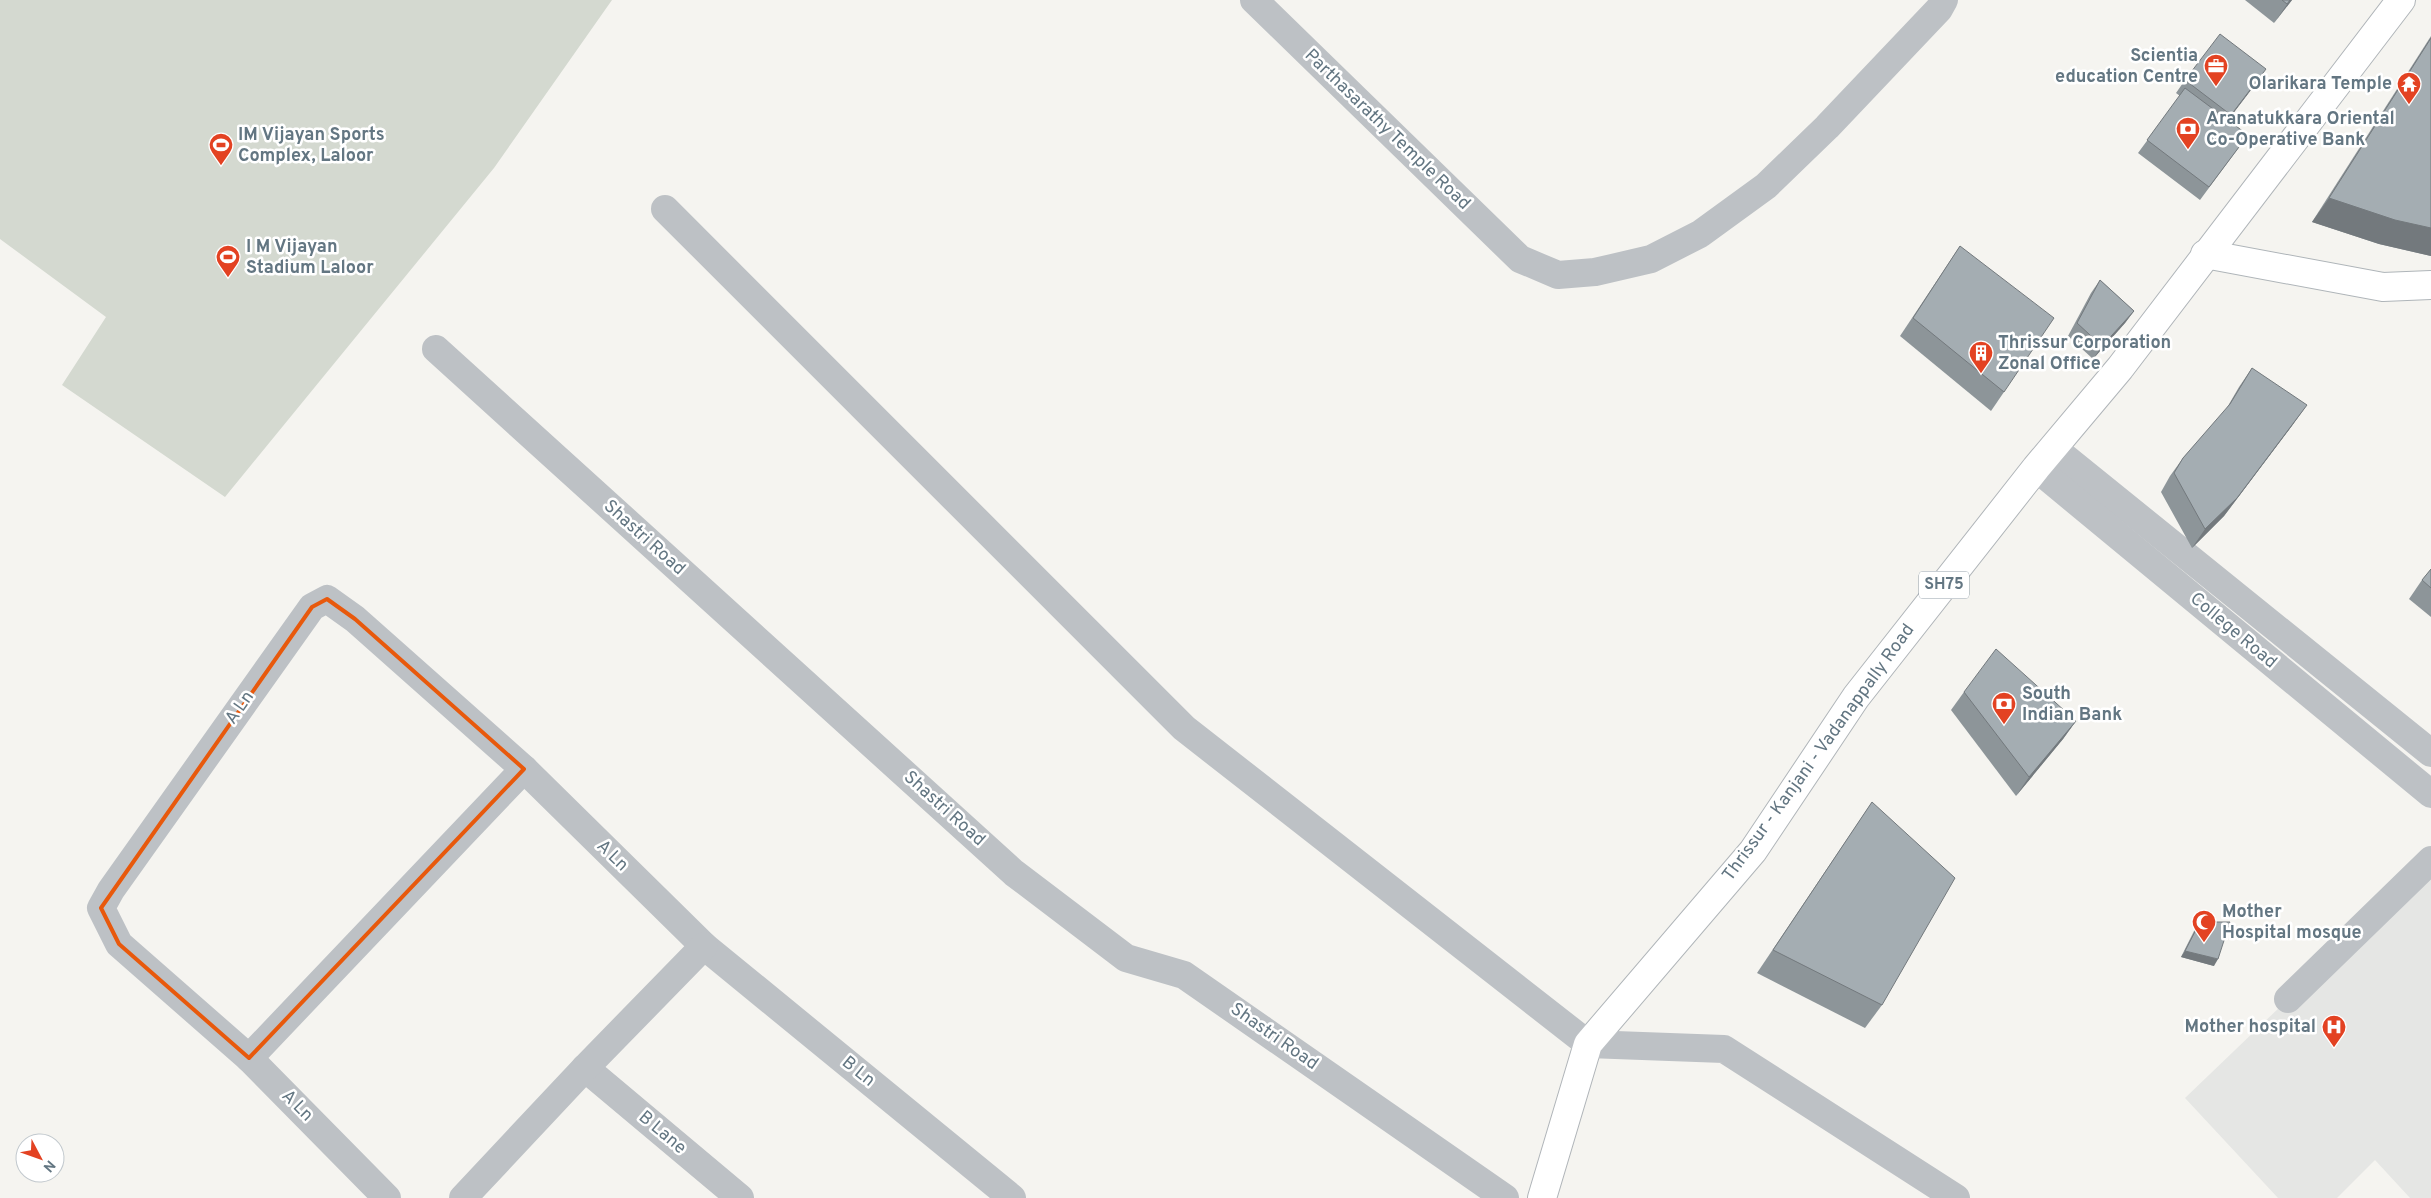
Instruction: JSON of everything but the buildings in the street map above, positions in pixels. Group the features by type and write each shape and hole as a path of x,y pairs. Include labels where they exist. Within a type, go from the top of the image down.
{"main road":[{"name":"Thrissur - Kanjani - Vadanappally Road","path":"1542,1198 1588,1044 1752,851 1856,696 2044,458 2120,368 2205,254 2401,0"},
{"path":"2205,254 2383,287 2431,285"}],"street":[{"name":"Parthasarathy Temple Road","path":"1254,0 1520,259 1558,275 1596,272 1652,259 1700,234 1766,186 1820,134 1939,9 1944,0"},
{"path":"665,209 1184,728 1588,1044 1724,1049 1956,1198"},
{"name":"Shastri Road","path":"436,349 1014,873 1126,958 1184,975 1505,1198"},
{"path":"2044,458 2431,753"},
{"name":"College Road","path":"2044,458 2431,794"},
{"name":"A Ln","path":"387,1198 250,1058 119,944 101,908 111,890 312,607 327,599 355,618 524,769 704,946"},
{"path":"250,1058 524,769"},
{"path":"2288,999 2431,860"},
{"path":"463,1198 585,1068 704,946"},
{"name":"B Ln","path":"704,946 1012,1198"},
{"name":"B Lane","path":"585,1068 740,1198"}],"highlighted area":[{"path":"327,599 355,619 524,769 249,1058 119,944 101,908 312,607"}],"shaded area":[{"name":"IM Vijayan Sports Complex, Laloor","path":"0,0 612,0 494,168 225,497 62,385 106,317 0,239"},
{"name":"Mother hospital","path":"2431,862 2431,1198 2410,1198 2375,1160 2337,1198 2278,1198 2185,1098"}],"place":[{"name":"Scientia education Centre","path":"2216,87"},
{"name":"Olarikara Temple","path":"2409,105"},
{"name":"Aranatukkara Oriental Co-Operative Bank","path":"2188,150"},
{"name":"IM Vijayan Sports Complex, Laloor","path":"221,166"},
{"name":"I M Vijayan Stadium Laloor","path":"228,278"},
{"name":"Thrissur Corporation Zonal Office","path":"1981,374"},
{"name":"South Indian Bank","path":"2004,725"},
{"name":"Mother Hospital mosque","path":"2204,943"},
{"name":"Mother hospital","path":"2334,1048"}]}
